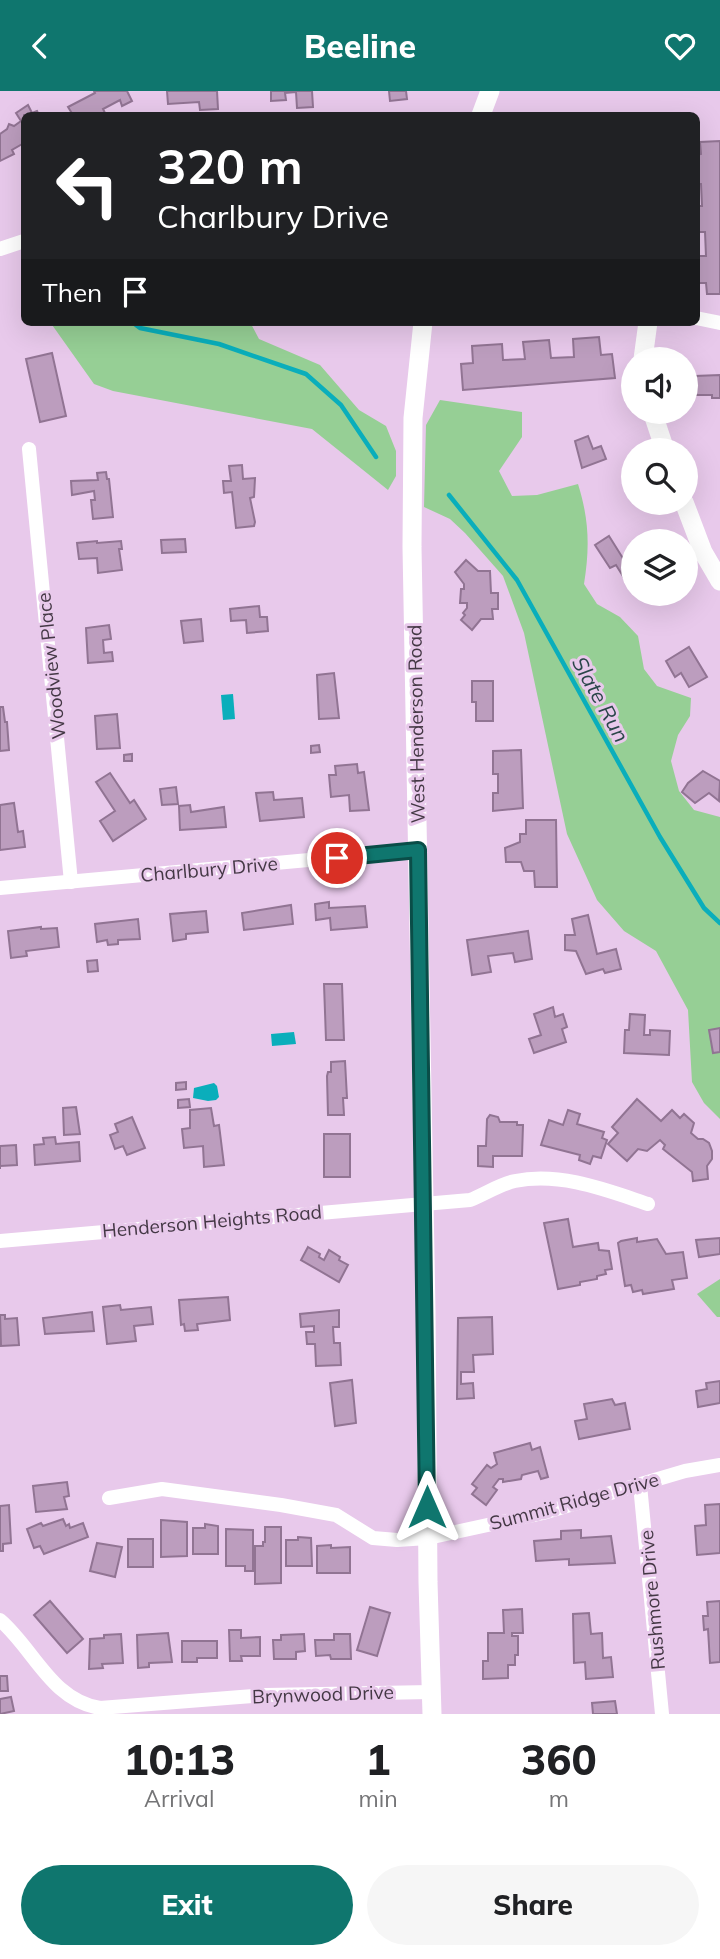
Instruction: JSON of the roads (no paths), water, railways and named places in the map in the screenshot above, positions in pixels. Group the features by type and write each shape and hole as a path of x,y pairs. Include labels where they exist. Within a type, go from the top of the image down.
{"main road":[{"path":"482,112 490,91"},
{"name":"West Henderson Road","path":"422,326 414,388 412,475 432,1714"},
{"path":"645,347 647,326"},
{"path":"689,515 703,552 720,581"}],"street":[{"path":"0,249 21,242"},
{"path":"700,320 720,323"},
{"name":"Woodview Place","path":"29,449 71,882"},
{"name":"Charlbury Drive","path":"0,888 418,850"},
{"name":"Henderson Heights Road","path":"0,1241 470,1200 512,1181 532,1179 576,1182 648,1204"},
{"name":"Summit Ridge Drive","path":"108,1498 162,1489 336,1515 373,1538 397,1540 428,1538 543,1513 685,1471 720,1465"},
{"name":"Rushmore Drive","path":"640,1485 662,1714"},
{"name":"Brynwood Drive","path":"0,1620 65,1694 73,1708 119,1708 255,1696 432,1692"}],"water":[{"path":"233,694 235,719 223,720 221,695"},
{"path":"294,1032 296,1044 272,1046 271,1034"},
{"path":"214,1083 219,1097 216,1100 193,1098 194,1088"}],"waterway":[{"name":"Slate Run","path":"137,326 219,344 306,374 341,405 376,457"},
{"name":"Slate Run","path":"449,495 517,580 660,837 704,908 720,923"}]}
